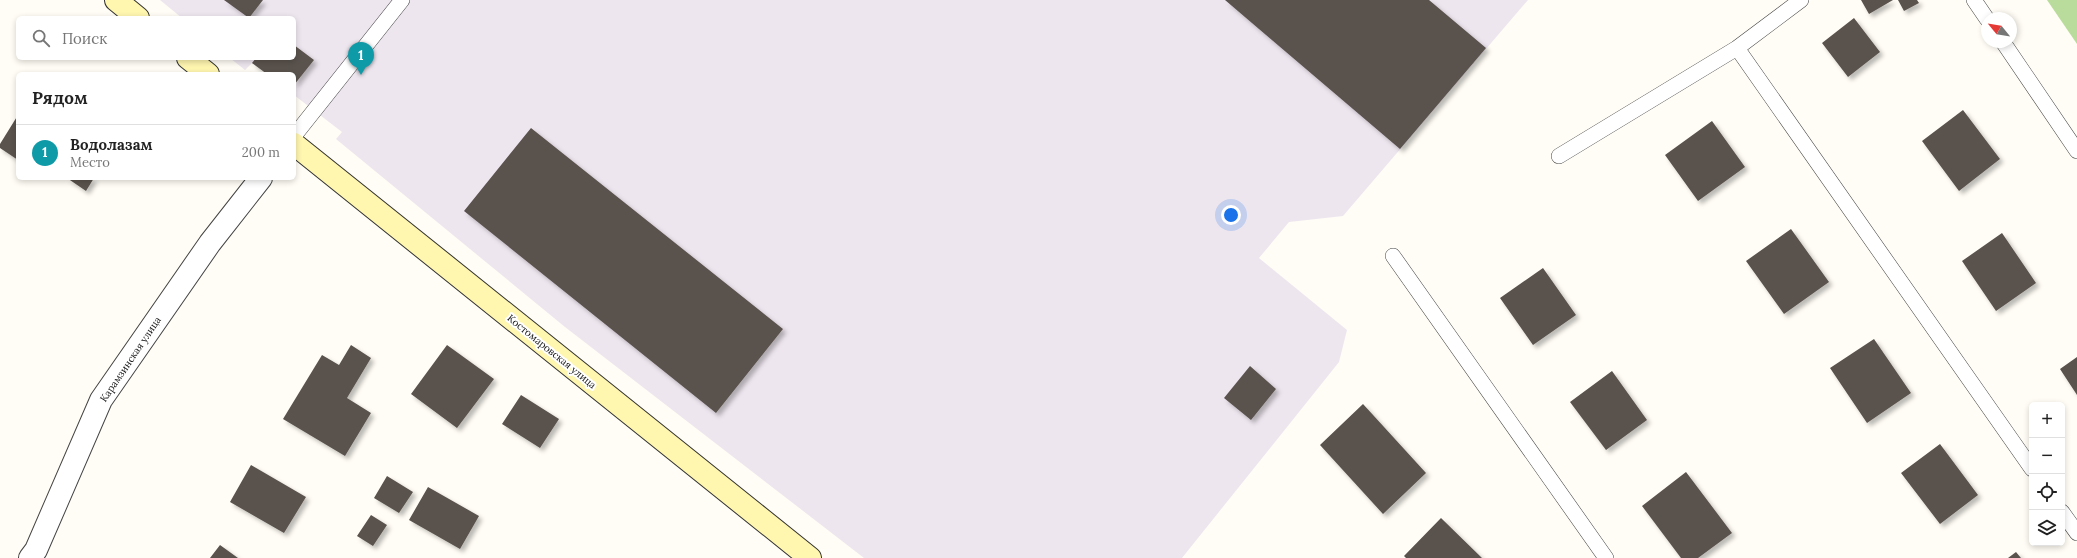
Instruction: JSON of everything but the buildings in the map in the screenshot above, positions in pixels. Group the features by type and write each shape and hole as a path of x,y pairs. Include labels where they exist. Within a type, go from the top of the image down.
{"street":[{"path":"116,0 136,16"},
{"path":"190,60 206,72"},
{"name":"Костомаровская улица","path":"296,146 810,558"},
{"name":"Карамзинская улица","path":"30,558 36,550 101,400 210,244 260,180"}],"lane":[{"path":"296,133 402,0"},
{"path":"1559,156 1737,48 1801,0"},
{"path":"1974,0 1982,12"},
{"path":"1737,48 2029,465"},
{"path":"2007,48 2077,151"},
{"path":"1393,256 1606,558"},
{"path":"2065,516 2077,533"}],"shaded area":[{"path":"160,0 1528,0 1343,216 1289,222 1259,258 1347,330 1339,362 1182,558 864,558 565,327 336,139 342,132 296,97 296,72 264,72 252,63 245,70 232,60 296,60 296,16 180,16"}],"green space":[{"path":"2047,0 2077,0 2077,44"}],"place":[{"name":"Водолазам","path":"361,75"}]}
